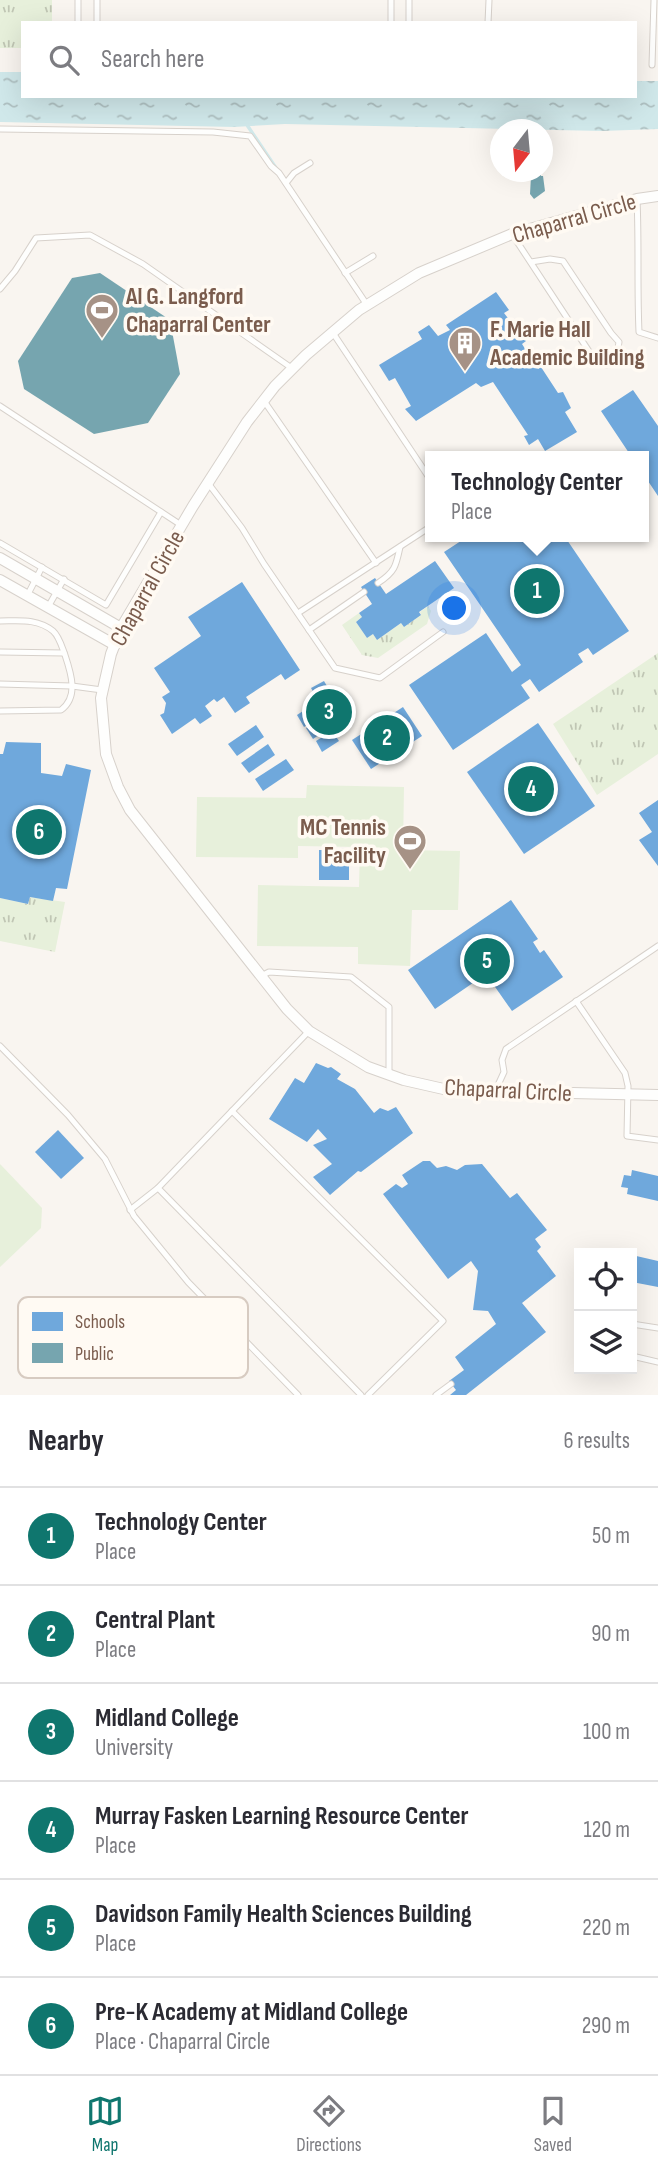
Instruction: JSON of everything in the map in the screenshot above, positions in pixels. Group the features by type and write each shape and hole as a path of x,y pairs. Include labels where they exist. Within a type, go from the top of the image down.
{"street":[{"name":"Chaparral Circle","path":"658,196 637,199 512,234 419,273 367,305 293,369 275,386 247,422 181,525 121,628 111,654 101,698 106,754 125,803 260,977 309,1031 369,1067 404,1080 448,1090 658,1095"},
{"path":"0,558 121,628"},
{"path":"0,580 115,645"}],"lane":[{"path":"78,0 78,21"},
{"path":"97,0 97,21"},
{"path":"391,0 391,21"},
{"path":"409,0 409,21"},
{"path":"488,21 489,0"},
{"path":"652,65 654,0"},
{"path":"0,129 213,132 250,136 286,183 367,305"},
{"path":"286,183 294,173 310,163"},
{"path":"637,199 639,332 658,338"},
{"path":"512,234 596,362 607,365 616,360 619,342 563,261 550,259 531,262"},
{"path":"1,286 15,271 36,238 90,235 143,264 293,369"},
{"path":"345,273 373,256"},
{"path":"333,333 425,471"},
{"path":"264,401 376,563"},
{"path":"0,406 181,525"},
{"path":"208,483 242,528 335,668 380,678 443,632"},
{"path":"0,543 106,605 161,512"},
{"path":"298,614 425,530"},
{"path":"378,583 390,575 396,566 400,547"},
{"path":"27,596 42,567"},
{"path":"48,608 64,579"},
{"path":"309,630 364,592"},
{"path":"0,621 38,622 53,631 58,637 72,677 68,706 61,710 0,711"},
{"path":"0,652 64,653"},
{"path":"0,684 72,686 103,690"},
{"path":"498,1092 504,1072 502,1060 506,1049 658,946"},
{"path":"260,977 269,972 351,977 389,1007 389,1074"},
{"path":"576,1001 625,1073 627,1136 658,1140"},
{"path":"130,1210 158,1188 309,1031"},
{"path":"0,1046 68,1115 105,1159 130,1210 203,1297"},
{"path":"232,1111 443,1321 368,1395"},
{"path":"158,1188 360,1395"},
{"path":"637,1325 658,1328"},
{"path":"248,1344 298,1395"},
{"path":"637,1357 658,1362"},
{"path":"436,1395 451,1384"}],"green space":[{"path":"0,0 52,0 52,21 21,21 21,48 0,48"},
{"path":"428,606 431,611 427,624 378,658 362,655 342,625 359,613 362,617 356,622 367,638 373,634 377,640 401,623 404,627 421,615 420,612"},
{"path":"658,653 658,754 597,795 553,724"},
{"name":"MC Tennis Facility","path":"307,785 404,787 403,850 460,851 458,910 412,910 410,966 358,964 358,947 257,946 258,885 359,887 360,847 298,846 298,858 196,857 197,797 306,798"},
{"path":"30,897 65,902 55,952 0,941 0,898 28,904"},
{"path":"0,1164 42,1208 41,1228 0,1267"}],"water":[{"path":"0,72 21,72 21,98 637,98 637,81 658,81 658,129 553,130 553,119 490,119 490,129 285,124 234,127 0,122"}],"building: Schools":[{"name":"F. Marie Hall Academic Building","path":"496,292 509,310 504,313 526,341 522,344 538,369 541,367 558,393 563,392 571,408 565,412 577,432 545,451 538,439 529,445 524,436 528,435 493,382 481,387 476,383 416,421 405,409 411,406 395,378 389,381 379,365 422,339 418,332 429,325 438,336 450,330 446,325"},
{"path":"633,390 658,426 658,496 649,482 649,451 628,451 601,411"},
{"path":"459,542 568,542 629,631 593,655 588,648 578,654 583,662 539,692 530,679 521,685 530,698 453,750 409,685 486,633 512,672 521,665 444,552"},
{"path":"435,561 454,588 419,612 421,615 404,627 401,623 377,640 373,634 367,638 356,622 362,617 359,613 372,604 361,587 375,578 386,594"},
{"path":"242,582 300,670 285,680 281,674 246,697 250,703 235,713 224,697 217,702 214,699 205,706 212,716 200,724 195,718 172,734 160,715 164,713 166,703 162,697 170,692 154,668 201,636 188,617"},
{"path":"324,681 334,698 321,705 311,688"},
{"path":"312,705 320,717 304,727 297,715"},
{"path":"403,707 422,736 371,769 352,740"},
{"path":"322,718 329,728 313,739 306,728"},
{"path":"538,723 595,806 524,854 467,772"},
{"path":"256,725 264,737 237,756 228,744"},
{"path":"332,731 339,741 322,752 316,741"},
{"path":"6,742 41,743 41,773 62,776 66,764 91,770 67,889 56,888 53,901 30,897 28,904 0,898 0,754 3,754"},
{"path":"268,744 275,755 249,773 241,763"},
{"path":"286,759 294,770 263,791 255,779"},
{"path":"658,800 658,866 639,840 652,832 639,813"},
{"path":"319,850 349,850 349,880 319,880"},
{"path":"511,900 538,939 533,942 540,953 544,950 563,977 512,1011 486,974 435,1009 408,970"},
{"path":"316,1063 331,1067 341,1074 337,1079 355,1089 374,1113 380,1108 388,1111 396,1107 413,1133 361,1172 358,1171 330,1195 313,1177 332,1164 313,1145 327,1139 318,1129 307,1142 269,1119 295,1078 304,1083"},
{"path":"58,1130 84,1158 61,1179 35,1152"},
{"path":"423,1161 430,1161 437,1168 446,1166 457,1170 465,1165 482,1164 510,1198 517,1193 547,1230 535,1239 541,1247 537,1251 556,1276 522,1303 546,1332 466,1395 450,1395 456,1390 449,1381 464,1370 455,1357 496,1324 488,1311 473,1310 478,1271 471,1261 448,1279 383,1194 396,1184 402,1188 408,1184 402,1175"},
{"path":"632,1170 658,1176 658,1201 627,1194 628,1188 621,1187 624,1175 631,1176"},
{"path":"637,1256 658,1261 658,1287 637,1283"}],"building: Public":[{"path":"531,182 544,182 545,191 534,199 530,194"},
{"name":"Al G. Langford Chaparral Center","path":"100,273 170,320 180,374 148,423 94,434 24,389 18,361 72,278"}],"waterway":[{"path":"245,122 276,168"}],"place":[{"name":"Al G. Langford Chaparral Center","path":"102,340"},
{"name":"F. Marie Hall Academic Building","path":"465,373"},
{"name":"Technology Center","path":"537,591"},
{"name":"Midland College","path":"329,712"},
{"name":"Central Plant","path":"387,738"},
{"name":"Murray Fasken Learning Resource Center","path":"531,789"},
{"name":"Pre-K Academy at Midland College","path":"39,832"},
{"name":"MC Tennis Facility","path":"410,871"},
{"name":"Davidson Family Health Sciences Building","path":"487,961"}]}
